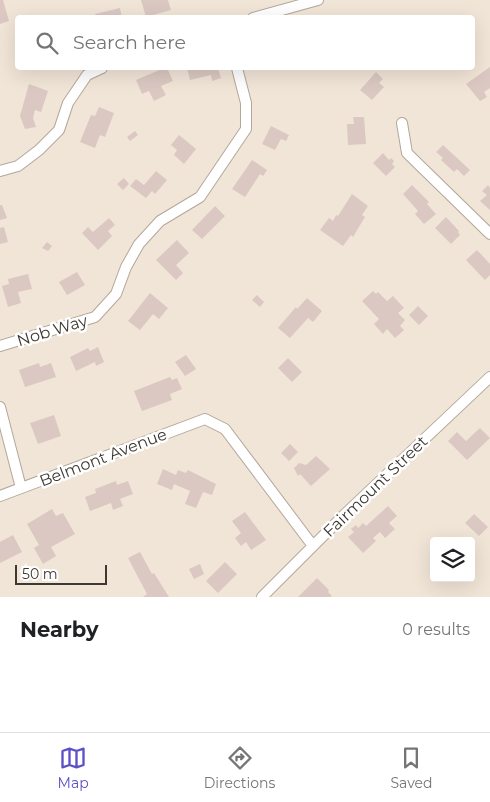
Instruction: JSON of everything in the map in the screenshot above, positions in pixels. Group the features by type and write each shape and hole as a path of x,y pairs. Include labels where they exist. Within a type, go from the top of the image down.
{"street":[{"path":"263,15 318,0"},
{"path":"0,170 18,166 39,150 59,130 68,103 87,75 98,70"},
{"name":"Nob Way","path":"0,346 95,317 116,294 126,267 139,244 160,221 200,197 246,129 246,103 238,70"},
{"path":"402,123 407,153 490,234"},
{"name":"Fairmount Street","path":"262,597 490,377"},
{"path":"0,407 21,488"},
{"name":"Belmont Avenue","path":"0,496 205,419 225,429 313,546"}],"building":[{"path":"0,0 3,0 9,21 0,24"},
{"path":"141,0 168,0 171,10 145,15"},
{"path":"120,8 121,15 95,15"},
{"path":"490,67 490,88 484,92 487,97 480,101 466,84"},
{"path":"159,70 168,70 173,81 161,86 166,95 154,101 149,91 142,94 136,80"},
{"path":"188,70 219,70 221,78 212,81 211,75 190,80"},
{"path":"376,72 383,79 379,83 384,87 372,100 360,90"},
{"path":"29,84 48,91 41,112 35,110 33,118 36,127 25,129 20,116"},
{"path":"99,107 114,113 105,137 100,135 95,148 80,142 91,115 95,116"},
{"path":"353,117 364,117 366,144 348,145 347,124 354,124"},
{"path":"271,126 289,135 286,141 281,139 275,150 262,144"},
{"path":"135,131 138,135 130,141 127,137"},
{"path":"179,135 196,149 184,164 174,155 177,150 171,145"},
{"path":"443,145 470,170 464,176 457,169 454,172 441,160 443,158 436,152"},
{"path":"383,153 389,160 391,158 394,161 392,164 395,167 386,176 373,163"},
{"path":"252,160 267,170 263,176 260,174 245,197 232,189"},
{"path":"156,171 167,180 155,194 152,191 146,198 130,186 136,179 144,185"},
{"path":"124,178 129,184 123,190 117,184"},
{"path":"412,185 429,202 427,204 436,214 424,224 415,214 418,211 403,194"},
{"path":"488,185 490,188 490,210 480,201 487,195 482,191"},
{"path":"352,194 368,206 362,215 365,217 353,237 351,235 343,246 320,230 329,218 333,221 336,215 338,216"},
{"path":"0,205 2,205 7,218 0,220"},
{"path":"215,206 225,216 202,239 192,230"},
{"path":"446,217 459,231 460,235 451,244 435,228"},
{"path":"109,218 115,225 108,231 112,236 98,250 82,233 88,227 93,232"},
{"path":"4,227 8,242 0,244 0,228"},
{"path":"177,240 189,253 176,265 183,273 176,280 156,260"},
{"path":"47,242 52,246 48,251 42,248"},
{"path":"477,250 490,264 490,275 485,280 466,260"},
{"path":"77,272 85,285 67,295 59,282"},
{"path":"28,274 32,289 18,292 21,303 8,307 2,286 9,284 8,279"},
{"path":"373,291 376,294 378,292 387,301 393,296 404,308 398,313 405,320 400,326 404,330 395,338 387,329 383,334 374,324 379,319 362,301"},
{"path":"150,293 168,308 159,319 153,314 140,330 128,321"},
{"path":"257,295 264,302 260,307 252,300"},
{"path":"307,298 322,311 313,322 308,318 290,338 278,328 296,307 297,309"},
{"path":"418,306 428,316 419,325 409,315"},
{"path":"98,347 104,362 96,366 95,362 76,371 70,357 88,348 90,351"},
{"path":"186,355 196,369 185,376 175,362"},
{"path":"288,358 302,372 292,382 278,368"},
{"path":"39,363 40,367 51,363 56,377 25,387 19,370"},
{"path":"170,377 172,380 177,378 182,389 170,394 172,400 142,411 134,391"},
{"path":"54,415 61,436 38,444 30,423"},
{"path":"480,428 490,438 467,460 448,441 457,432 466,441"},
{"path":"290,444 298,452 289,461 281,453"},
{"path":"316,456 330,469 311,486 300,474 298,476 294,468 299,463 306,465"},
{"path":"163,469 176,475 178,470 186,473 188,470 216,484 212,495 203,492 196,508 185,504 190,491 174,484 172,490 157,484"},
{"path":"116,481 117,485 128,481 133,494 120,499 123,506 113,510 111,503 90,511 85,497 96,493 95,489"},
{"path":"388,506 397,516 389,523 395,529 385,538 380,532 373,538 376,541 363,553 348,537 354,532 351,529 356,525 358,528 363,523 366,526"},
{"path":"52,509 56,516 63,513 75,534 51,547 56,556 43,564 34,548 39,545 27,524"},
{"path":"245,512 266,540 251,550 246,542 241,546 235,538 241,533 232,521"},
{"path":"474,514 488,527 479,536 465,523"},
{"path":"13,535 22,552 0,563 0,542"},
{"path":"140,552 152,574 154,573 169,597 143,597 147,594 128,558"},
{"path":"225,562 237,574 218,593 206,581"},
{"path":"200,564 204,574 194,579 189,569"},
{"path":"317,578 329,590 328,592 332,596 298,597"}]}
